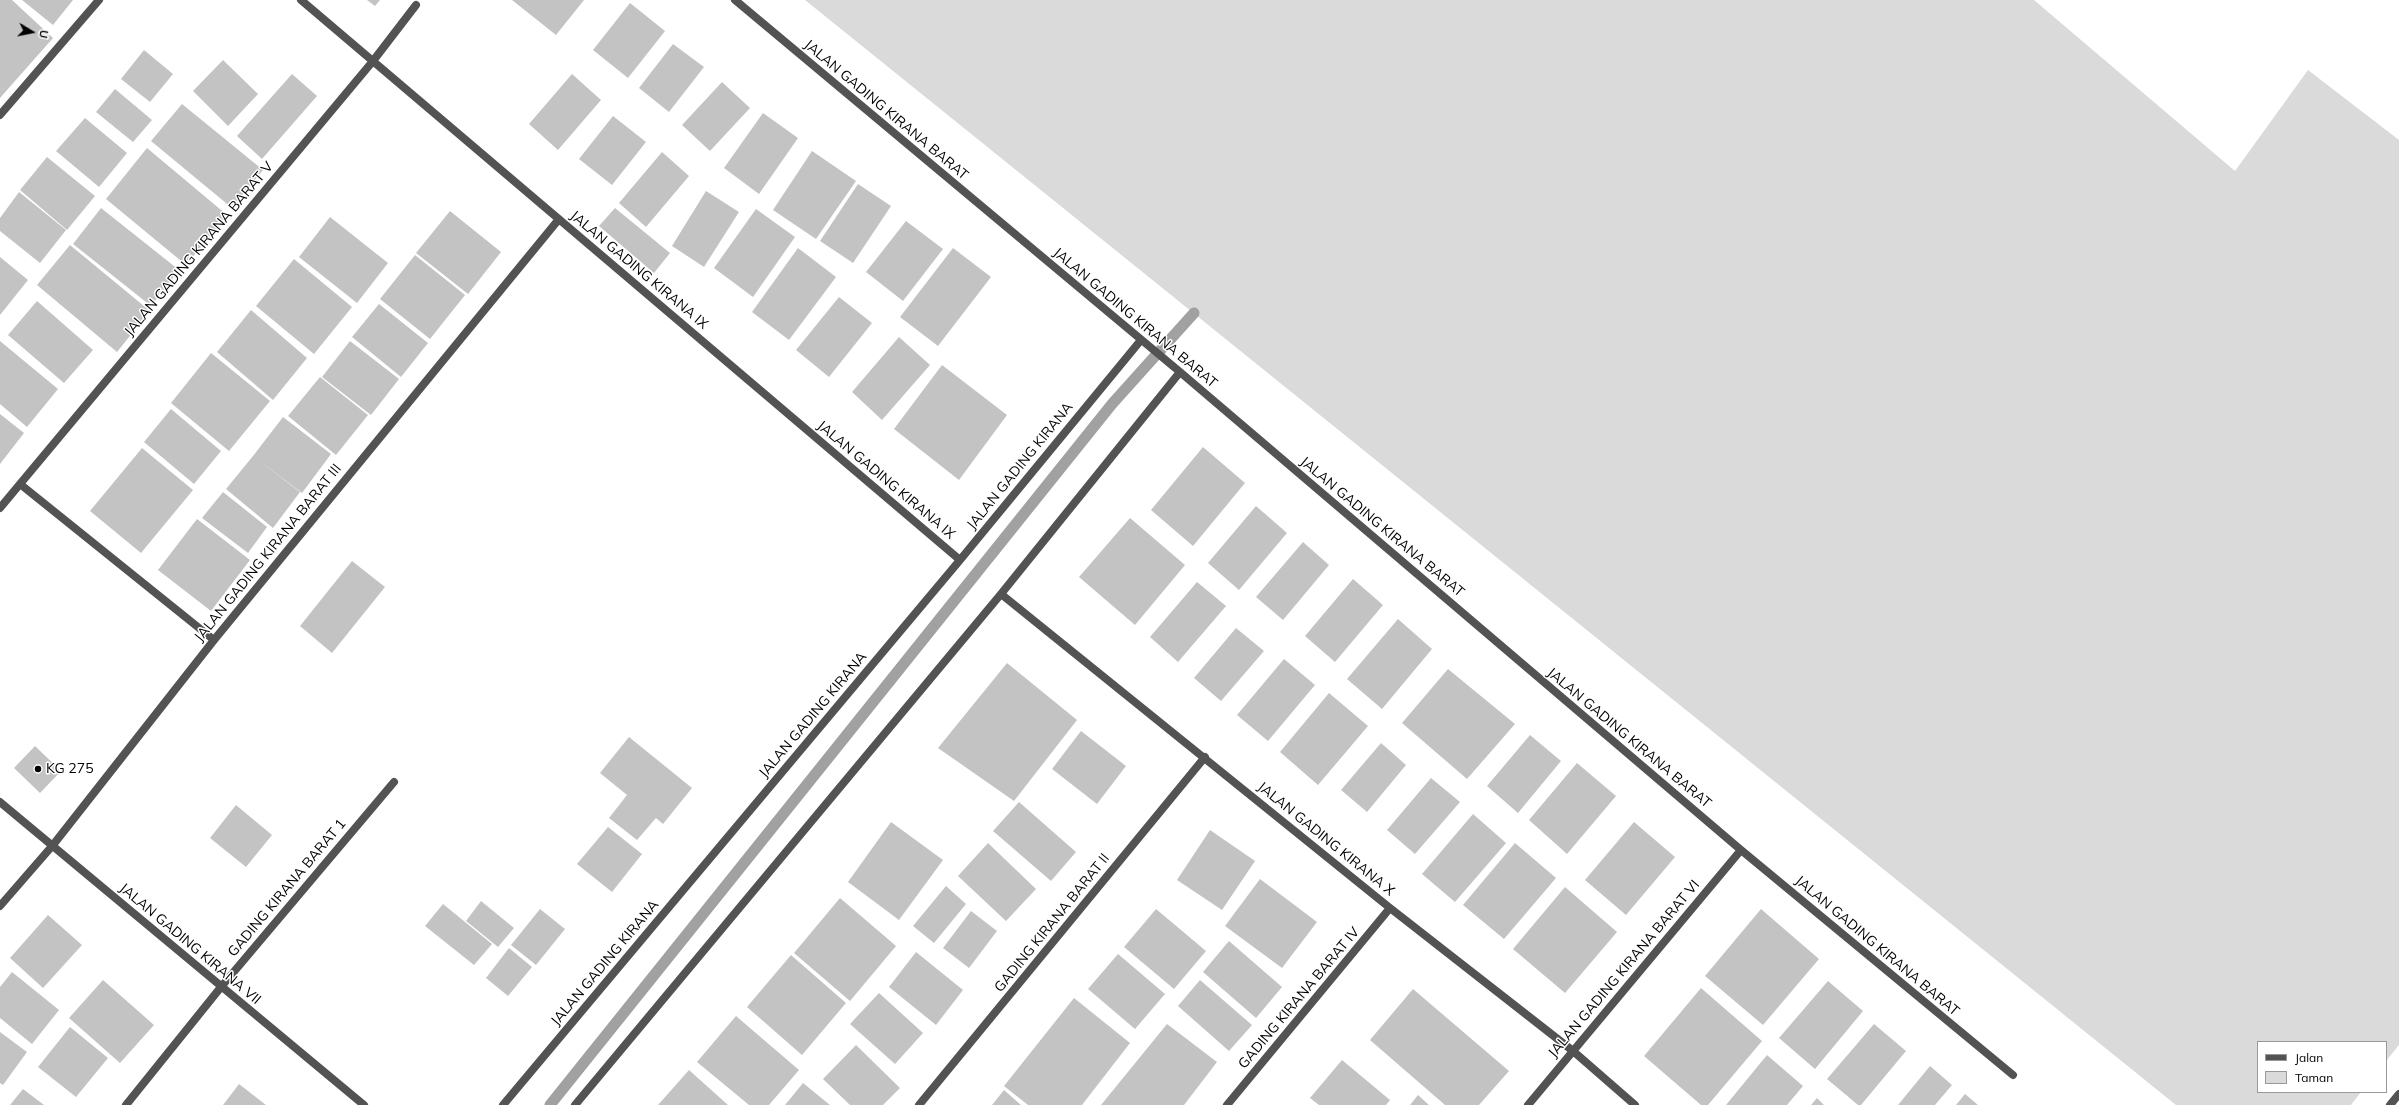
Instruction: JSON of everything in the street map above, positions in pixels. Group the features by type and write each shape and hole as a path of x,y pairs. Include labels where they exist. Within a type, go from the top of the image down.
{"street":[{"path":"0,115 99,0"},
{"name":"JALAN GADING KIRANA IX","path":"301,0 960,560"},
{"name":"JALAN GADING KIRANA BARAT","path":"735,0 1180,372 1741,850 2013,1075"},
{"name":"JALAN GADING KIRANA BARAT V","path":"0,508 373,61 416,5"},
{"name":"JALAN GADING KIRANA BARAT III","path":"0,906 53,845 214,640 559,219"},
{"name":"JALAN GADING KIRANA","path":"503,1105 960,560 1141,340"},
{"path":"575,1105 1001,594 1180,372"},
{"path":"20,484 214,640"},
{"name":"JALAN GADING KIRANA X","path":"1001,594 1205,757 1390,908 1573,1051 1635,1105"},
{"name":"GADING KIRANA BARAT II","path":"919,1105 1205,757"},
{"name":"GADING KIRANA BARAT 1","path":"126,1105 221,987 394,782"},
{"name":"JALAN GADING KIRANA VII","path":"0,802 364,1105"},
{"name":"JALAN GADING KIRANA BARAT VI","path":"1528,1105 1741,850"},
{"name":"GADING KIRANA BARAT IV","path":"1227,1105 1390,908"},
{"path":"2390,1105 2399,1094"}],"green space":[{"path":"805,0 2034,0 2235,171 2308,70 2399,140 2399,1045 2387,1060 2387,1041 2257,1041 2257,1093 2360,1093 2351,1105 2176,1105"}],"building":[{"path":"0,0 12,0 53,38 0,98"},
{"path":"22,0 73,0 53,25"},
{"path":"367,0 380,0 375,6"},
{"path":"512,0 584,0 556,35"},
{"path":"630,3 665,31 628,78 593,50"},
{"path":"673,44 704,67 669,112 639,88"},
{"path":"144,50 173,74 150,102 121,79"},
{"path":"223,60 258,94 228,126 193,91"},
{"path":"292,74 317,96 262,159 237,136"},
{"path":"572,74 601,100 558,150 529,124"},
{"path":"722,82 750,108 710,151 682,125"},
{"path":"115,89 152,120 133,142 96,112"},
{"path":"182,104 263,170 232,208 151,141"},
{"path":"763,113 798,138 759,194 724,168"},
{"path":"613,116 646,142 612,185 579,159"},
{"path":"85,118 127,153 99,187 56,151"},
{"path":"147,148 227,215 186,265 106,199"},
{"path":"812,151 856,181 816,239 773,210"},
{"path":"662,152 689,176 646,227 619,203"},
{"path":"47,157 95,196 67,230 20,190"},
{"path":"858,184 891,206 853,263 820,241"},
{"path":"706,191 739,212 704,267 672,246"},
{"path":"19,192 66,230 40,263 0,231 0,218"},
{"path":"101,208 179,270 151,306 73,244"},
{"path":"615,208 670,253 654,273 599,226"},
{"path":"756,209 795,237 753,297 714,268"},
{"path":"450,211 501,252 468,294 416,253"},
{"path":"330,217 388,263 357,303 299,257"},
{"path":"906,221 943,249 903,301 866,272"},
{"path":"70,245 150,311 117,352 37,285"},
{"path":"798,248 836,277 789,340 752,312"},
{"path":"953,248 991,277 938,346 900,317"},
{"path":"415,255 465,295 430,339 380,299"},
{"path":"0,257 28,280 0,315"},
{"path":"294,259 352,307 314,354 256,306"},
{"path":"839,297 872,323 829,377 796,350"},
{"path":"37,301 93,350 64,383 8,335"},
{"path":"379,304 428,343 401,377 352,337"},
{"path":"251,310 307,358 273,400 217,352"},
{"path":"899,337 930,365 882,420 852,392"},
{"path":"0,341 58,389 27,427 0,404"},
{"path":"350,341 399,379 371,415 322,377"},
{"path":"211,353 270,401 229,451 171,403"},
{"path":"942,365 1007,415 959,480 894,429"},
{"path":"320,377 368,415 336,455 288,416"},
{"path":"171,409 221,451 194,484 144,442"},
{"path":"0,414 24,433 0,464"},
{"path":"283,417 331,454 302,493 253,456"},
{"path":"1203,447 1245,483 1193,546 1151,510"},
{"path":"142,448 193,490 141,553 90,511"},
{"path":"253,456 300,492 273,528 226,489"},
{"path":"223,492 267,527 248,553 202,518"},
{"path":"1256,506 1287,533 1239,590 1208,563"},
{"path":"1130,518 1185,565 1135,625 1079,577"},
{"path":"197,519 250,560 211,611 158,570"},
{"path":"1303,542 1329,565 1283,620 1256,597"},
{"path":"352,561 385,587 332,653 300,626"},
{"path":"1353,579 1383,605 1335,662 1305,636"},
{"path":"1197,582 1226,606 1178,662 1150,637"},
{"path":"1398,619 1432,649 1382,709 1347,679"},
{"path":"1236,628 1264,651 1221,701 1194,678"},
{"path":"1284,659 1315,685 1268,741 1237,715"},
{"path":"1007,663 1077,720 1014,801 938,748"},
{"path":"1448,669 1515,724 1467,779 1402,723"},
{"path":"1329,693 1368,726 1318,785 1280,752"},
{"path":"1081,731 1126,766 1097,804 1052,769"},
{"path":"1530,735 1561,761 1518,813 1487,786"},
{"path":"629,737 692,788 663,824 656,818 637,840 609,818 627,795 600,773"},
{"path":"1381,743 1406,765 1367,812 1341,790"},
{"name":"KG 275","path":"35,746 61,771 40,793 14,768"},
{"path":"1577,763 1616,796 1567,854 1529,820"},
{"path":"1431,778 1460,802 1415,854 1387,830"},
{"path":"1019,802 1076,852 1051,881 993,831"},
{"path":"236,805 272,835 246,867 210,838"},
{"path":"1473,814 1506,843 1455,902 1422,874"},
{"path":"891,822 943,860 899,920 848,882"},
{"path":"1634,822 1675,857 1626,915 1585,880"},
{"path":"608,827 642,854 612,892 577,864"},
{"path":"1210,830 1255,861 1222,910 1177,880"},
{"path":"988,843 1036,889 1006,921 958,876"},
{"path":"1515,843 1556,878 1504,939 1463,905"},
{"path":"1260,879 1317,922 1282,968 1225,926"},
{"path":"946,886 966,904 934,943 913,926"},
{"path":"1565,887 1617,932 1565,993 1513,949"},
{"path":"840,898 896,946 850,1001 794,953"},
{"path":"481,901 514,928 498,947 466,921"},
{"path":"443,904 492,944 474,965 425,926"},
{"path":"540,909 565,929 536,965 511,945"},
{"path":"1156,909 1206,951 1174,989 1124,947"},
{"path":"1761,909 1819,959 1763,1025 1705,976"},
{"path":"971,911 997,931 969,968 943,948"},
{"path":"48,915 82,945 43,988 10,958"},
{"path":"1229,941 1282,987 1256,1018 1203,972"},
{"path":"509,948 532,967 508,996 486,978"},
{"path":"916,952 963,990 936,1025 889,987"},
{"path":"1118,954 1165,994 1135,1029 1088,989"},
{"path":"791,955 846,1003 802,1055 747,1007"},
{"path":"12,972 59,1010 32,1044 0,1018 0,987"},
{"path":"103,980 154,1025 120,1063 69,1018"},
{"path":"1200,980 1252,1025 1229,1051 1178,1006"},
{"path":"1828,981 1863,1011 1815,1069 1779,1038"},
{"path":"1701,988 1762,1041 1708,1105 1701,1105 1644,1056"},
{"path":"1413,989 1509,1071 1479,1105 1445,1105 1370,1040"},
{"path":"879,993 923,1033 895,1064 850,1024"},
{"path":"1074,998 1130,1043 1082,1105 1028,1105 1004,1086"},
{"path":"736,1016 799,1070 769,1105 749,1105 697,1062"},
{"path":"1167,1024 1217,1062 1184,1105 1101,1105"},
{"path":"1874,1024 1906,1051 1861,1105 1858,1105 1827,1079"},
{"path":"70,1027 108,1058 76,1097 38,1067"},
{"path":"0,1032 27,1052 3,1085 0,1083"},
{"path":"856,1045 900,1088 883,1105 850,1105 823,1079"},
{"path":"1767,1055 1803,1086 1787,1105 1726,1105"},
{"path":"1342,1060 1390,1100 1386,1105 1319,1105 1310,1098"},
{"path":"1930,1066 1952,1085 1935,1105 1898,1105"},
{"path":"689,1070 728,1105 658,1105"},
{"path":"803,1083 830,1105 785,1105"},
{"path":"239,1084 266,1105 223,1105"},
{"path":"23,1089 44,1105 10,1105"},
{"path":"1004,1090 1021,1105 992,1105"},
{"path":"1965,1094 1978,1105 1956,1105"},
{"path":"1418,1095 1429,1105 1410,1105"},
{"path":"1817,1098 1824,1105 1811,1105"}],"waterway":[{"path":"1158,353 1194,313"},
{"path":"550,1105 1112,404 1156,355"}],"place":[{"name":"KG 275","path":"38,769"}]}
